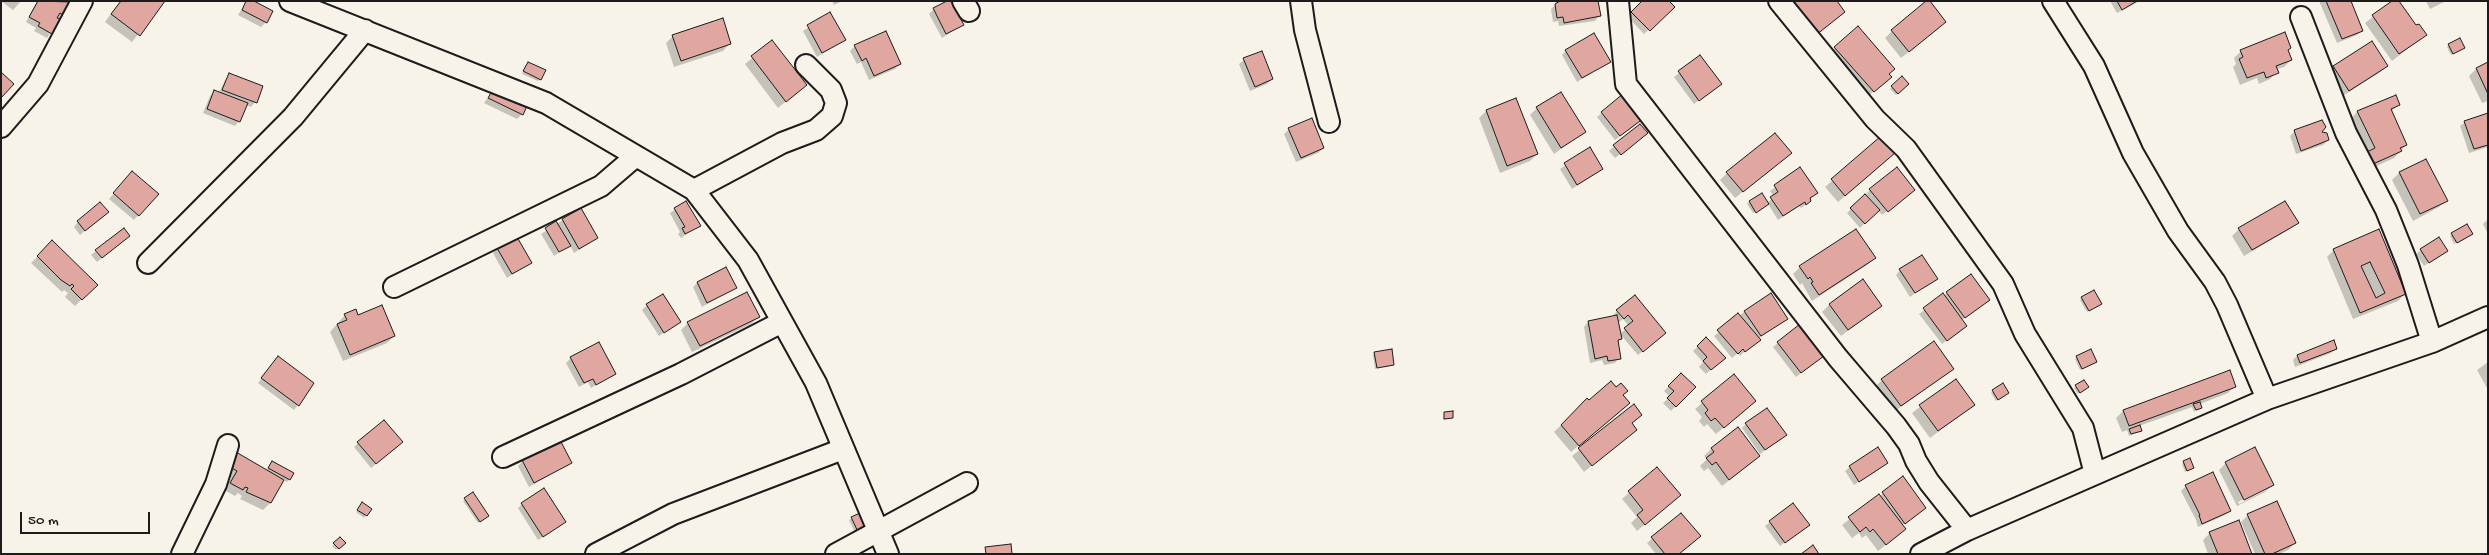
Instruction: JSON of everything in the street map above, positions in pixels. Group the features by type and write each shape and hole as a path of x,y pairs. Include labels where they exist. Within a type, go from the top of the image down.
{"street":[{"path":"1,127 38,84 82,1"},
{"path":"290,1 546,103 694,190 748,260 827,406 843,449 888,554"},
{"path":"1301,1 1305,30 1329,122"},
{"path":"1618,1 1626,84 1838,358 1896,426 1909,444 1916,461 1929,482 1967,530"},
{"path":"1779,1 1875,119 1906,149 2003,284 2026,334 2083,428 2095,474"},
{"path":"2053,1 2094,66 2133,153 2178,231 2228,304 2266,399"},
{"path":"2301,17 2346,133 2386,210 2408,265 2432,342"},
{"path":"148,263 293,117 365,30"},
{"path":"694,190 782,143 816,130 832,116 836,103 831,90 806,64"},
{"path":"394,287 601,186 636,156"},
{"path":"1921,554 1967,530 2266,399 2432,342 2488,317"},
{"path":"503,457 681,374 782,322"},
{"path":"182,554 216,484 228,445"},
{"path":"596,554 673,514 843,449"},
{"path":"836,554 967,483"}],"building":[{"path":"38,1 71,2 63,15 60,13 57,18 61,19 52,34 38,26 40,23 29,17"},
{"path":"121,1 165,1 140,36 111,14"},
{"path":"246,1 254,1 273,11 267,23 242,10"},
{"path":"951,1 964,25 946,34 933,8"},
{"path":"1560,1 1598,1 1601,16 1564,23 1563,17 1557,18 1555,4"},
{"path":"1642,1 1669,1 1675,7 1650,31 1631,12"},
{"path":"1790,1 1837,1 1845,12 1816,35"},
{"path":"1926,1 1930,1 1946,22 1909,52 1891,30"},
{"path":"2117,1 2137,1 2122,10"},
{"path":"2326,1 2351,1 2363,31 2342,39"},
{"path":"2392,1 2399,1 2416,25 2419,24 2427,35 2399,54 2372,15"},
{"path":"830,12 846,40 822,53 807,25"},
{"path":"723,18 731,44 681,61 672,35"},
{"path":"1858,26 1895,69 1889,74 1892,77 1874,92 1834,47"},
{"path":"886,31 901,64 874,76 866,58 862,61 854,45"},
{"path":"2285,32 2291,48 2288,50 2292,60 2276,66 2279,73 2266,78 2264,72 2247,78 2239,59 2243,57 2240,50"},
{"path":"1594,33 1611,62 1582,78 1565,50"},
{"path":"2460,38 2465,48 2453,54 2448,44"},
{"path":"772,40 807,85 786,102 751,56"},
{"path":"2372,41 2388,66 2349,91 2333,66"},
{"path":"1262,51 1273,79 1255,87 1243,58"},
{"path":"1700,55 1722,84 1699,101 1678,71"},
{"path":"528,62 546,70 541,80 523,71"},
{"path":"2488,62 2488,94 2476,68"},
{"path":"1,72 14,84 1,98"},
{"path":"229,73 263,86 257,103 222,90"},
{"path":"1902,76 1909,84 1898,94 1891,86"},
{"path":"493,89 527,106 523,115 488,98"},
{"path":"214,90 248,103 240,122 207,109"},
{"path":"1561,92 1586,132 1561,148 1536,107"},
{"path":"1624,93 1644,118 1620,136 1601,112"},
{"path":"2396,95 2400,105 2391,109 2407,145 2400,148 2402,151 2373,164 2367,152 2375,148 2357,111"},
{"path":"1516,98 1538,154 1507,166 1486,110"},
{"path":"2488,113 2488,145 2474,149 2464,121"},
{"path":"1312,118 1324,148 1301,158 1288,128"},
{"path":"2322,120 2326,127 2322,132 2327,133 2329,140 2301,151 2294,130"},
{"path":"1640,124 1648,133 1621,155 1613,145"},
{"path":"1775,133 1792,153 1743,192 1726,172"},
{"path":"1881,136 1895,153 1845,196 1831,179"},
{"path":"1590,147 1603,169 1577,185 1564,163"},
{"path":"2426,159 2448,201 2420,214 2399,172"},
{"path":"1800,167 1818,193 1810,198 1811,201 1806,205 1805,202 1783,216 1770,197 1778,192 1774,185"},
{"path":"1897,167 1915,190 1888,212 1869,189"},
{"path":"132,171 159,194 139,216 113,193"},
{"path":"1762,193 1769,204 1756,213 1749,201"},
{"path":"1865,194 1880,210 1865,224 1850,208"},
{"path":"686,201 701,226 685,234 682,228 685,227 674,208"},
{"path":"2285,201 2299,223 2252,250 2238,228"},
{"path":"100,202 109,212 85,231 77,221"},
{"path":"581,208 598,238 579,249 562,219"},
{"path":"556,221 571,246 559,252 545,228"},
{"path":"2467,224 2473,234 2457,243 2451,233"},
{"path":"124,228 130,236 102,258 95,250"},
{"path":"1856,229 1876,258 1819,295 1811,283 1813,282 1810,277 1808,279 1799,266"},
{"path":"2379,229 2406,294 2360,313 2333,249","holes":["2370,262 2385,293 2376,298 2361,266"]},
{"path":"517,237 532,263 512,274 497,248"},
{"path":"2439,237 2448,251 2429,263 2420,249"},
{"path":"52,240 98,285 82,300 71,289 74,286 72,284 70,286 61,280 37,256"},
{"path":"1922,255 1938,279 1915,293 1899,269"},
{"path":"726,267 737,288 707,303 697,282"},
{"path":"1971,274 1990,300 1965,318 1946,292"},
{"path":"1863,279 1882,306 1848,330 1829,304"},
{"path":"2094,290 2102,304 2089,311 2081,297"},
{"path":"747,292 760,317 700,346 687,322"},
{"path":"1771,293 1788,319 1761,336 1744,311"},
{"path":"1943,293 1967,326 1947,341 1923,308"},
{"path":"663,294 681,322 664,333 646,304"},
{"path":"1635,295 1666,333 1643,352 1624,328 1633,321 1628,315 1624,319 1616,310"},
{"path":"382,305 395,336 350,355 337,324 347,320 344,314 356,309 358,315"},
{"path":"1738,313 1761,340 1745,352 1743,349 1738,354 1717,330"},
{"path":"1617,315 1622,339 1618,340 1621,359 1608,361 1607,356 1595,359 1588,321"},
{"path":"1800,324 1824,356 1801,373 1777,342"},
{"path":"1706,337 1726,358 1711,370 1703,361 1707,357 1697,346"},
{"path":"2334,340 2337,349 2300,363 2297,355"},
{"path":"1934,341 1954,369 1901,406 1881,379"},
{"path":"599,342 616,374 596,385 593,379 584,383 570,357"},
{"path":"1392,349 1394,365 1377,368 1374,352"},
{"path":"2091,349 2097,362 2082,369 2076,356"},
{"path":"278,356 314,383 299,406 261,378"},
{"path":"2230,370 2236,387 2129,426 2123,410"},
{"path":"1681,373 1696,387 1676,407 1667,398 1674,391 1668,386"},
{"path":"1734,374 1756,401 1724,428 1715,418 1711,421 1705,413 1708,410 1701,401"},
{"path":"1956,379 1975,405 1938,431 1919,405"},
{"path":"2084,380 2089,387 2080,393 2075,385"},
{"path":"1611,381 1616,387 1621,383 1628,391 1623,395 1630,403 1579,446 1561,425 1587,398 1589,400"},
{"path":"2003,383 2009,393 1998,400 1992,390"},
{"path":"2200,402 2202,408 2196,410 2193,404"},
{"path":"1634,404 1642,415 1632,423 1637,430 1592,466 1578,448"},
{"path":"1767,408 1787,435 1765,450 1745,423"},
{"path":"1453,411 1453,418 1444,419 1444,412"},
{"path":"384,420 403,442 376,464 357,442"},
{"path":"2140,425 2142,431 2131,434 2129,429"},
{"path":"1738,427 1760,456 1729,480 1716,462 1712,465 1706,458 1714,452 1711,448"},
{"path":"560,440 572,463 534,483 522,460"},
{"path":"1878,447 1888,463 1859,482 1849,466"},
{"path":"2255,447 2274,485 2244,500 2225,462"},
{"path":"236,452 284,480 271,503 246,492 248,488 245,487 243,490 230,483 237,471 228,466"},
{"path":"2190,458 2194,468 2187,471 2183,461"},
{"path":"272,461 294,473 290,480 268,468"},
{"path":"1657,467 1681,495 1645,525 1637,515 1643,510 1628,491"},
{"path":"2213,472 2231,511 2202,524 2200,515 2185,485"},
{"path":"1903,476 1926,508 1905,524 1882,492"},
{"path":"544,488 566,522 543,537 521,503"},
{"path":"473,492 489,516 480,522 464,498"},
{"path":"1879,494 1906,529 1886,545 1873,529 1870,532 1866,527 1860,532 1848,517"},
{"path":"2277,501 2296,543 2272,554 2265,554 2247,514"},
{"path":"362,502 372,509 367,516 357,510"},
{"path":"1793,503 1810,525 1785,543 1769,521"},
{"path":"860,513 869,532 860,536 851,517"},
{"path":"1681,513 1701,536 1679,554 1665,554 1651,537"},
{"path":"2239,520 2252,554 2218,554 2209,532"},
{"path":"340,537 346,543 339,549 333,543"},
{"path":"1011,544 1012,554 986,554 985,547"},
{"path":"1813,545 1819,554 1801,554"}]}
